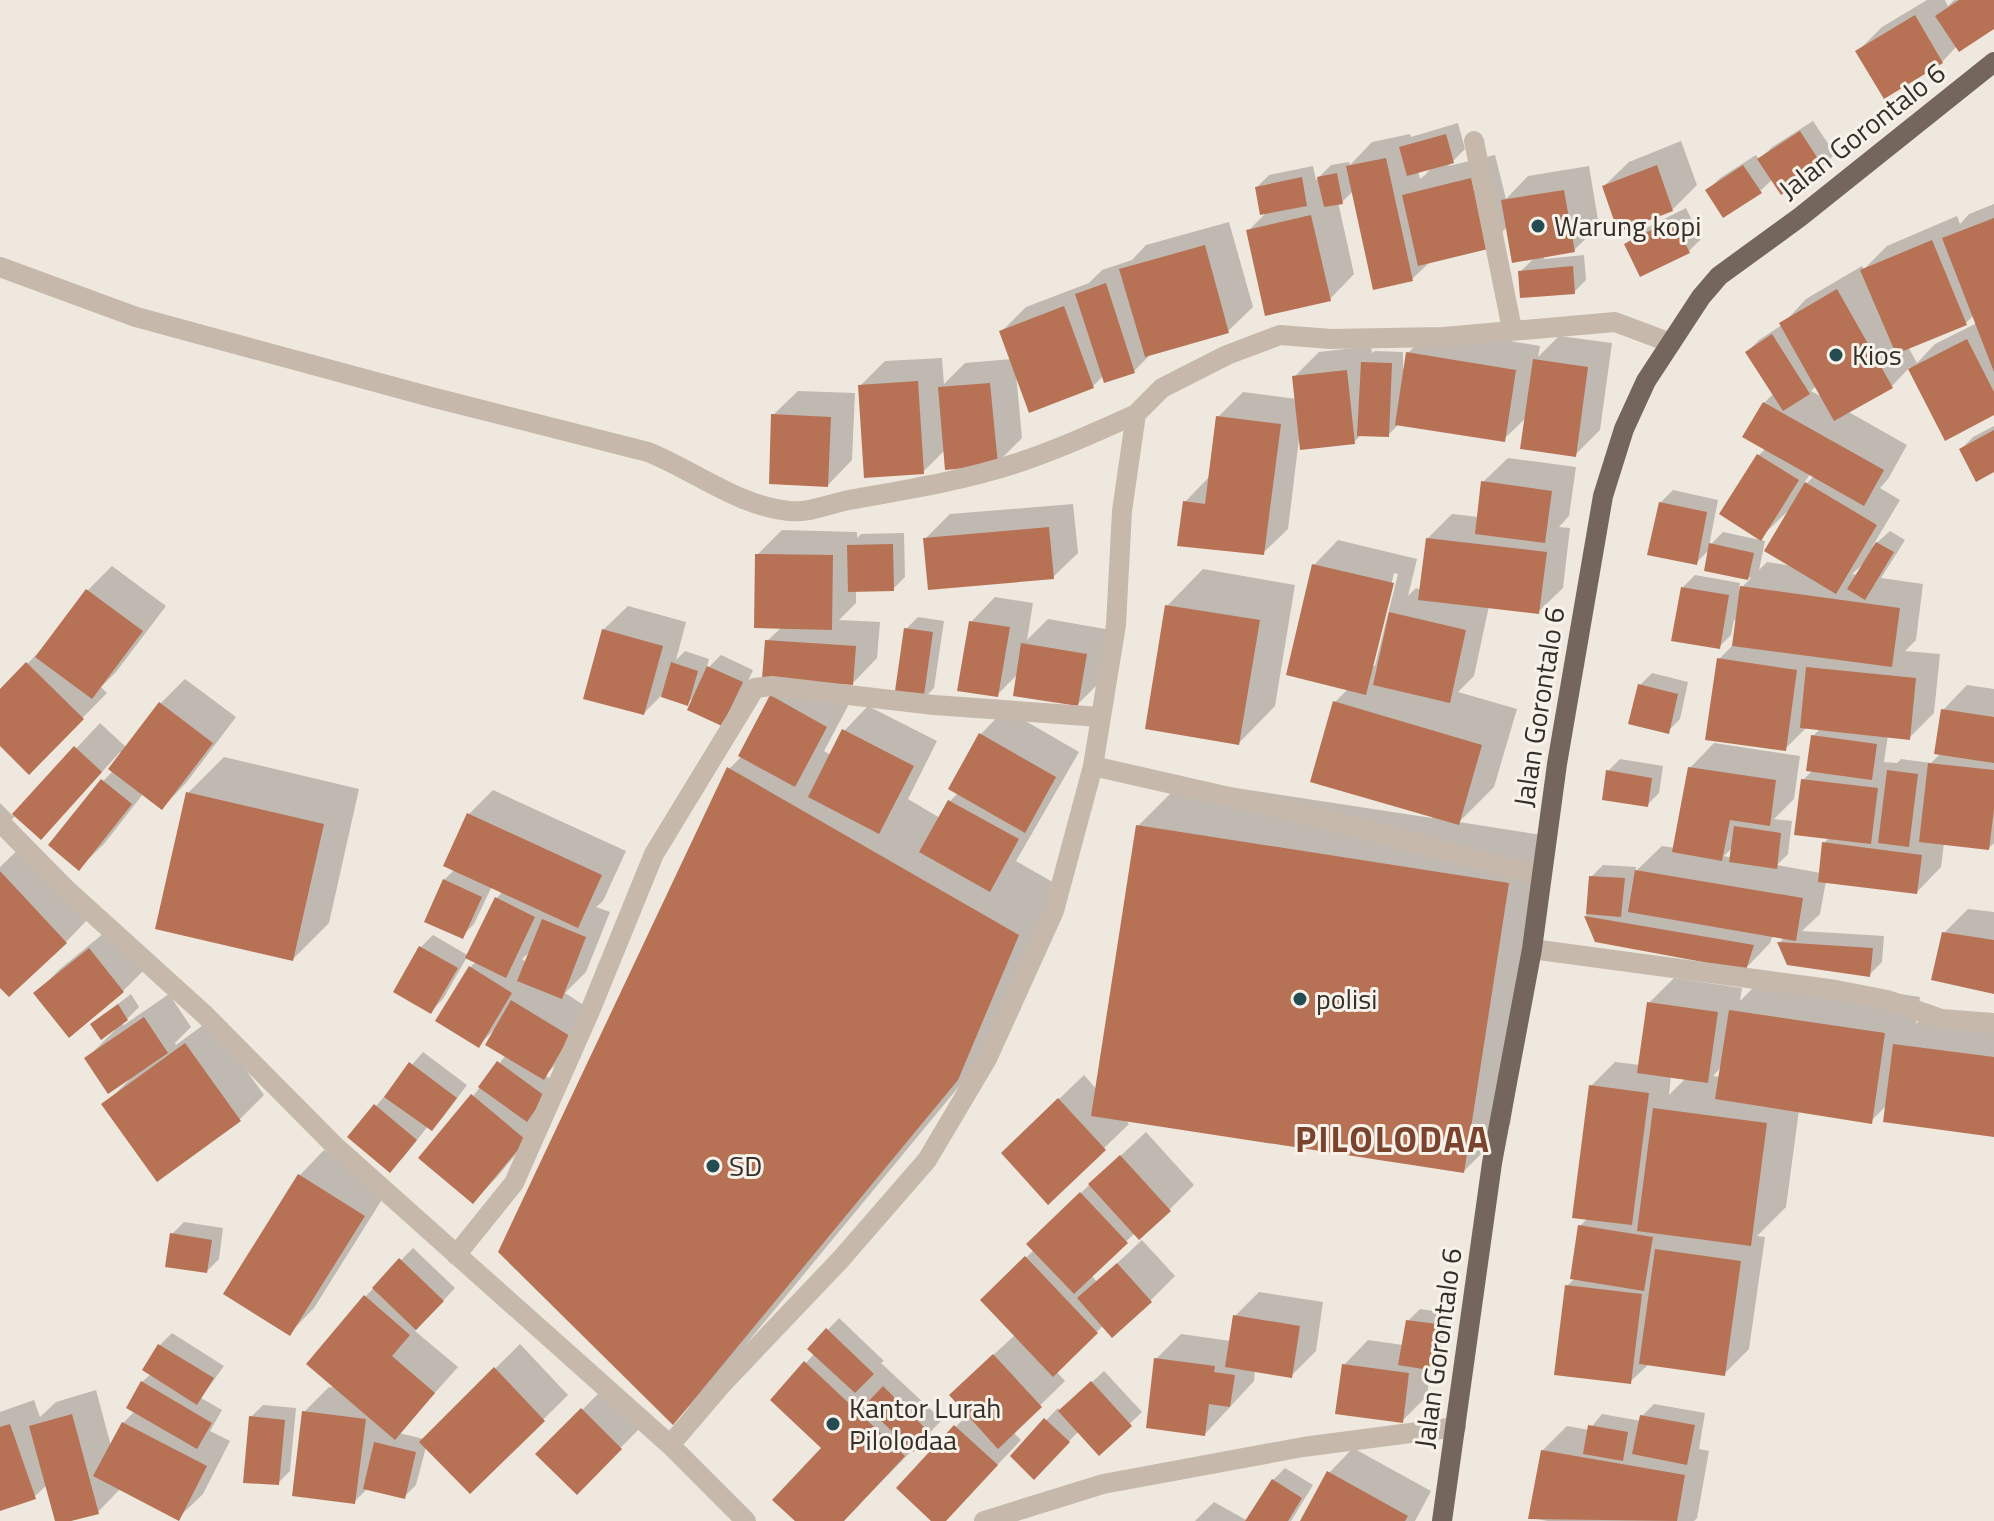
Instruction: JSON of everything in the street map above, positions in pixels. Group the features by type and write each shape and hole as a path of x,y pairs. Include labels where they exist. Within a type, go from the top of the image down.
{"main road":[{"name":"Jalan Gorontalo 6","path":"1442,1521 1492,1163 1532,949 1557,764 1603,496 1624,429 1646,381 1701,297 1719,276 1800,217 1994,62"}],"street":[{"path":"1474,141 1512,329"},
{"path":"0,267 136,317 648,452 676,463 751,503 790,512 952,480 1017,463 1136,414 1162,388 1227,355 1280,335 1331,339 1443,337 1615,322 1671,343"},
{"path":"670,1445 723,1383 841,1259 927,1160 987,1059 1054,911 1093,766 1116,625 1122,511 1136,414"},
{"path":"456,1255 514,1183 590,1011 654,854 755,688 772,686 934,705 1100,717"},
{"path":"1093,766 1304,814 1541,876"},
{"path":"0,822 67,890 205,1015 336,1147 670,1445 746,1521"},
{"path":"1532,949 1836,990 1887,1000 1941,1019 1994,1023"},
{"path":"984,1521 1103,1484 1303,1447 1456,1427"}],"building":[{"path":"1959,0 1994,0 1994,29 1959,52 1935,16"},
{"path":"1915,15 1943,63 1884,99 1855,51"},
{"path":"1800,131 1824,168 1781,195 1757,159"},
{"path":"1446,134 1454,163 1407,176 1399,147"},
{"path":"1386,158 1413,281 1373,290 1346,166"},
{"path":"1657,165 1673,211 1618,232 1602,186"},
{"path":"1743,165 1762,193 1723,218 1705,190"},
{"path":"1337,173 1343,204 1324,207 1317,177"},
{"path":"1302,177 1307,206 1260,215 1255,187"},
{"path":"1471,178 1488,249 1418,266 1402,195"},
{"name":"Warung kopi","path":"1564,190 1575,252 1512,263 1501,200"},
{"path":"1311,215 1331,301 1265,316 1246,230"},
{"path":"1994,218 1994,372 1942,238"},
{"path":"1673,219 1690,253 1640,277 1624,244"},
{"path":"1932,240 1967,325 1896,354 1860,270"},
{"path":"1205,245 1229,333 1145,357 1119,269"},
{"path":"1573,266 1575,294 1520,298 1518,271"},
{"path":"1106,283 1135,373 1104,383 1075,294"},
{"name":"Kios","path":"1837,289 1893,388 1834,421 1779,323"},
{"path":"1064,306 1094,388 1029,413 999,331"},
{"path":"1772,334 1810,394 1783,411 1745,352"},
{"path":"1967,339 1994,392 1994,415 1945,441 1908,369"},
{"path":"1406,352 1516,370 1505,442 1395,425"},
{"path":"1533,359 1588,367 1576,457 1520,449"},
{"path":"1361,362 1392,363 1389,437 1357,436"},
{"path":"1347,370 1355,444 1300,450 1292,376"},
{"path":"918,381 924,474 864,478 858,385"},
{"path":"990,383 998,465 945,470 938,387"},
{"path":"1763,402 1884,470 1864,506 1742,437"},
{"path":"771,414 831,417 828,487 769,484"},
{"path":"1216,416 1281,424 1264,555 1177,546 1183,501 1205,504"},
{"path":"1994,430 1994,472 1976,482 1959,449"},
{"path":"1757,454 1799,480 1761,541 1719,514"},
{"path":"1481,481 1552,491 1545,543 1475,534"},
{"path":"1805,482 1877,525 1836,594 1764,551"},
{"path":"1659,502 1707,512 1697,565 1647,555"},
{"path":"1049,527 1054,579 928,590 923,538"},
{"path":"1426,538 1547,552 1539,614 1418,600"},
{"path":"1876,542 1894,552 1865,600 1847,589"},
{"path":"1709,543 1754,553 1748,580 1704,571"},
{"path":"893,544 894,591 848,592 847,545"},
{"path":"755,554 833,555 832,630 754,628"},
{"path":"1312,564 1394,583 1366,695 1286,675"},
{"path":"1740,586 1900,608 1892,667 1732,646"},
{"path":"1681,587 1729,595 1720,649 1671,641"},
{"path":"86,589 143,631 92,699 35,657"},
{"path":"1165,605 1260,620 1239,745 1145,729"},
{"path":"1389,612 1466,630 1450,703 1373,685"},
{"path":"969,621 1010,627 998,697 957,691"},
{"path":"904,628 933,632 923,702 894,698"},
{"path":"602,629 663,646 644,715 583,699"},
{"path":"765,640 856,646 853,685 762,679"},
{"path":"1021,643 1087,654 1078,706 1013,696"},
{"path":"1717,658 1797,670 1786,751 1705,740"},
{"path":"26,662 84,719 29,775 0,746 0,689"},
{"path":"671,662 698,671 688,706 661,697"},
{"path":"707,666 743,682 722,726 687,710"},
{"path":"1806,667 1916,678 1910,740 1800,728"},
{"path":"1638,684 1678,694 1669,734 1628,724"},
{"path":"770,695 827,727 795,787 738,756"},
{"path":"1333,701 1482,745 1459,825 1310,782"},
{"path":"159,702 213,743 162,810 108,769"},
{"path":"1941,709 1994,717 1994,763 1934,754"},
{"path":"842,729 914,766 879,834 808,797"},
{"path":"979,733 1056,777 1025,833 948,789"},
{"path":"1811,735 1877,744 1872,780 1806,771"},
{"path":"74,746 102,772 41,840 12,814"},
{"path":"1928,763 1994,770 1994,809 1989,850 1919,842"},
{"name":"SD","path":"727,767 1019,935 958,1080 673,1425 498,1252"},
{"path":"1688,767 1776,780 1770,826 1730,820 1722,861 1672,852"},
{"path":"1606,770 1652,778 1648,807 1602,800"},
{"path":"1887,770 1918,774 1909,847 1878,843"},
{"path":"101,779 132,804 79,871 48,845"},
{"path":"1801,779 1878,788 1871,844 1794,835"},
{"path":"186,792 324,824 293,961 155,929"},
{"path":"948,800 1019,839 990,892 919,852"},
{"path":"467,813 602,875 578,928 443,866"},
{"name":"polisi","path":"1136,825 1509,883 1464,1173 1091,1116"},
{"path":"1734,826 1781,833 1777,869 1729,862"},
{"path":"1822,842 1922,855 1917,894 1818,882"},
{"path":"1635,870 1803,898 1796,941 1628,912"},
{"path":"0,871 67,943 9,997 0,988"},
{"path":"1589,876 1625,878 1621,917 1586,914"},
{"path":"443,879 482,897 463,939 424,922"},
{"path":"495,897 535,917 506,978 465,958"},
{"path":"1584,916 1754,945 1746,970 1595,942"},
{"path":"542,919 586,937 562,999 517,981"},
{"path":"1942,932 1994,940 1994,994 1931,980"},
{"path":"1777,942 1873,948 1870,977 1787,965"},
{"path":"419,946 458,968 431,1014 393,992"},
{"path":"89,948 124,992 69,1038 33,993"},
{"path":"469,966 512,993 479,1048 435,1021"},
{"path":"511,1000 570,1036 544,1080 485,1045"},
{"path":"1647,1002 1718,1012 1708,1083 1637,1073"},
{"path":"118,1004 128,1020 101,1040 90,1024"},
{"path":"1729,1010 1885,1033 1872,1124 1715,1099"},
{"path":"144,1017 168,1053 108,1094 84,1058"},
{"path":"185,1043 241,1121 157,1182 101,1104"},
{"path":"1893,1044 1994,1057 1994,1137 1883,1122"},
{"path":"497,1061 545,1096 527,1122 478,1087"},
{"path":"409,1062 457,1098 432,1131 384,1097"},
{"path":"1589,1085 1649,1093 1632,1225 1572,1218"},
{"path":"471,1094 526,1140 473,1204 418,1158"},
{"path":"1058,1098 1106,1150 1048,1205 1001,1153"},
{"path":"374,1104 417,1140 390,1173 347,1137"},
{"path":"1653,1108 1767,1123 1751,1246 1637,1231"},
{"path":"1120,1155 1171,1211 1139,1240 1088,1184"},
{"path":"298,1174 365,1216 290,1336 223,1294"},
{"path":"1080,1192 1128,1243 1074,1294 1026,1244"},
{"path":"1578,1225 1653,1237 1644,1291 1570,1279"},
{"path":"170,1233 212,1240 207,1273 165,1267"},
{"path":"1655,1249 1741,1261 1725,1376 1639,1364"},
{"path":"1025,1256 1098,1333 1053,1377 980,1300"},
{"path":"399,1258 444,1301 416,1330 372,1288"},
{"path":"1117,1263 1152,1302 1112,1338 1077,1298"},
{"path":"1565,1285 1642,1294 1631,1384 1554,1375"},
{"path":"364,1295 410,1335 392,1356 435,1393 395,1440 306,1364"},
{"path":"1233,1315 1300,1326 1292,1378 1225,1367"},
{"path":"1406,1320 1437,1324 1429,1370 1398,1365"},
{"path":"826,1328 874,1374 855,1393 807,1349"},
{"path":"158,1344 214,1378 197,1405 142,1370"},
{"path":"993,1354 1042,1407 998,1449 949,1395"},
{"path":"1154,1358 1215,1366 1214,1372 1235,1375 1230,1407 1209,1404 1205,1436 1146,1428"},
{"name":"Kantor Lurah Pilolodaa","path":"804,1361 905,1456 844,1521 795,1521 772,1500 821,1448 770,1400"},
{"path":"1342,1364 1409,1373 1403,1423 1335,1414"},
{"path":"494,1367 545,1421 470,1494 419,1442"},
{"path":"141,1381 212,1423 197,1449 126,1408"},
{"path":"1091,1381 1132,1426 1099,1456 1058,1411"},
{"path":"883,1386 931,1434 913,1452 865,1405"},
{"path":"581,1408 622,1449 577,1495 535,1454"},
{"path":"302,1411 366,1419 355,1504 292,1496"},
{"path":"72,1414 99,1514 71,1521 55,1521 29,1426"},
{"path":"1640,1415 1695,1425 1687,1465 1632,1454"},
{"path":"249,1416 285,1420 279,1485 243,1483"},
{"path":"1044,1418 1070,1442 1034,1480 1010,1456"},
{"path":"122,1422 207,1466 179,1521 93,1476"},
{"path":"10,1424 36,1499 0,1511 0,1427"},
{"path":"954,1425 998,1465 946,1521 931,1521 896,1488"},
{"path":"1588,1425 1628,1432 1623,1461 1583,1454"},
{"path":"374,1442 416,1452 405,1499 363,1489"},
{"path":"1541,1450 1685,1475 1677,1521 1528,1519"},
{"path":"1327,1471 1408,1516 1405,1521 1300,1521"},
{"path":"1272,1479 1302,1498 1288,1521 1245,1521"}],"place":[{"name":"Warung kopi","path":"1538,226"},
{"name":"Kios","path":"1836,355"},
{"name":"polisi","path":"1300,999"},
{"name":"SD","path":"713,1166"},
{"name":"Kantor Lurah Pilolodaa","path":"833,1424"}],"district":[{"name":"PILOLODAA","path":"1393,1139"}]}
